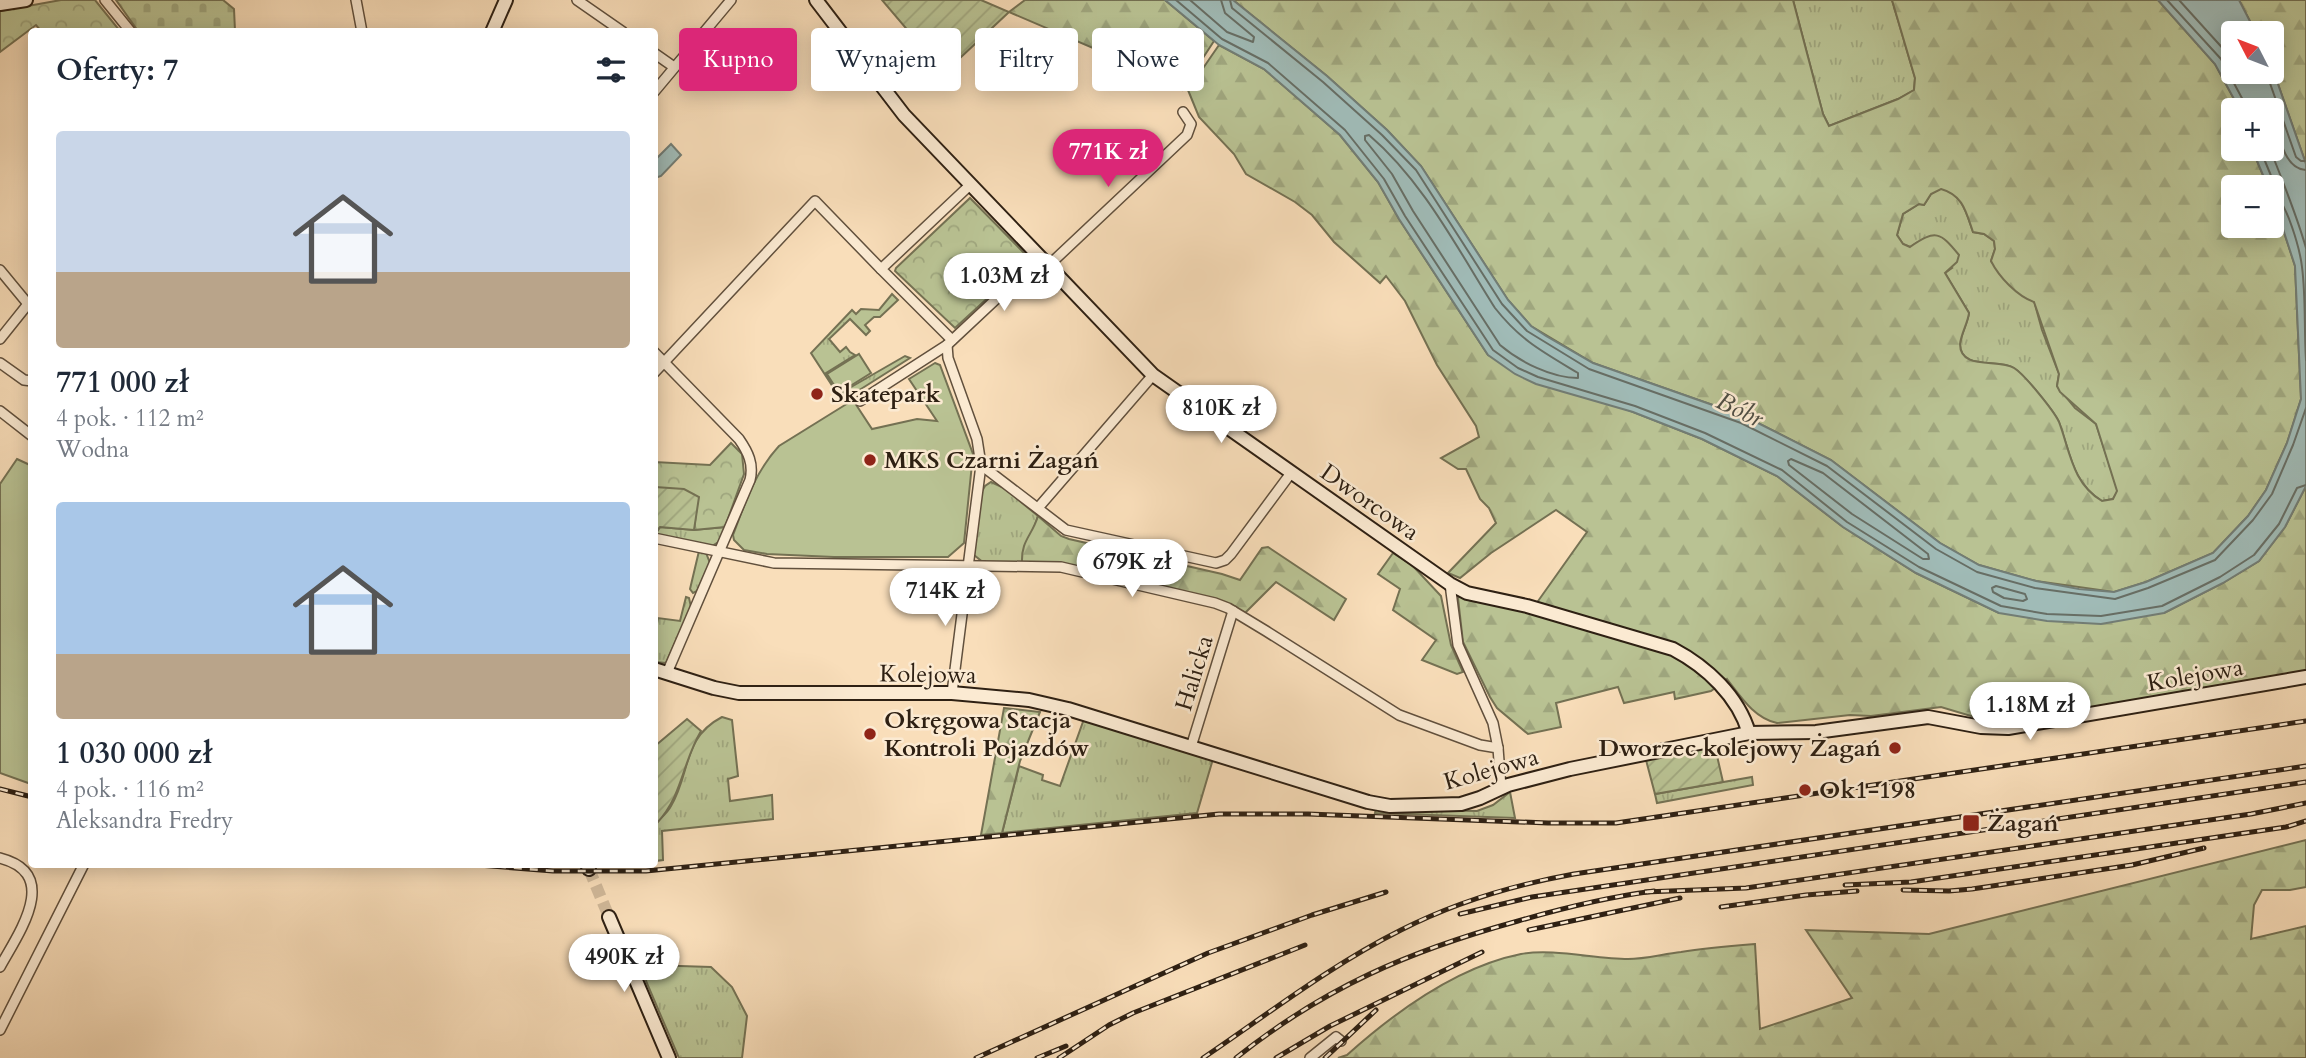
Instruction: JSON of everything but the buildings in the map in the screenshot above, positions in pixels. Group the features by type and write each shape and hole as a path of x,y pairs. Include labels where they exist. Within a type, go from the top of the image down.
{"street":[{"path":"0,4 26,0"},
{"path":"106,0 128,28"},
{"path":"356,0 361,28"},
{"path":"494,28 506,0"},
{"path":"577,0 617,28"},
{"path":"658,87 731,0"},
{"name":"Dworcowa","path":"816,0 904,115 1153,375 1450,584 1467,593 1527,606 1673,649 1697,664 1726,690 1740,710 1749,733"},
{"path":"658,56 674,66"},
{"path":"860,401 950,343 1187,135 1191,124 1183,112"},
{"path":"881,270 970,185"},
{"path":"658,369 815,201 950,343"},
{"path":"0,270 28,299"},
{"path":"0,339 28,304"},
{"path":"950,343 948,358 977,439 981,466 952,693"},
{"path":"658,356 739,439 751,462 750,480 720,552 661,671"},
{"path":"0,363 28,380"},
{"path":"1038,508 1153,375"},
{"path":"0,411 28,433"},
{"path":"981,466 1066,530 1221,563 1231,554 1291,473"},
{"path":"658,539 784,564 1061,568 1215,603 1233,611 1399,715 1480,745 1498,748"},
{"path":"1450,584 1458,645 1493,723 1501,788"},
{"name":"Halicka","path":"1191,747 1233,611"},
{"name":"Kolejowa","path":"661,671 739,693 952,693 1044,702 1378,804 1453,806 1501,788 1570,769 1749,733 1816,732 1928,717 2008,729 2306,677"},
{"path":"0,858 12,861 20,867 32,885 33,900 0,967"},
{"path":"0,1030 82,868"},
{"path":"609,917 670,1058"},
{"path":"1310,1058 1336,1037 1341,1041"}],"green space":[{"path":"61,0 95,0 118,28 38,28 36,25 28,28 28,31 0,52 0,11"},
{"path":"116,0 223,0 234,9 235,28 136,28"},
{"path":"882,0 981,0 1009,12 992,28 975,28 975,44 961,57 961,28 906,28"},
{"path":"1025,0 1165,0 1198,28 1092,28 1092,48 1078,42 1078,28 1046,28 1009,12"},
{"path":"1233,0 1793,0 1823,114 1829,126 1914,90 1915,78 1892,0 2158,0 2215,64 2221,75 2221,84 2226,84 2233,98 2221,98 2221,161 2257,161 2263,175 2221,175 2221,238 2284,238 2284,232 2295,266 2301,399 2287,443 2266,490 2248,516 2213,553 2146,582 2114,592 2036,581 1979,565 1940,543 1831,460 1744,416 1593,363 1531,326 1508,300 1421,166 1387,130 1327,76","holes":["1941,189 1954,195 1963,205 1973,232 1984,234 1994,241 1995,249 1991,261 1999,273 2015,291 2034,302 2059,374 2057,386 2060,392 2096,424 2117,491 2113,499 2102,501 2084,485 2073,466 2059,422 2019,372 2007,365 1973,361 1966,358 1962,352 1960,344 1969,313 1945,273 1957,262 1959,255 1937,236 1926,237 1910,247 1903,244 1897,235 1903,214 1919,204 1924,205 1931,194"]},
{"path":"1793,0 1892,0 1915,78 1914,90 1829,126 1823,114"},
{"path":"2239,0 2306,0 2306,164 2278,84 2284,84 2284,21 2250,21"},
{"path":"1204,33 1214,41 1204,56"},
{"path":"1219,45 1264,69 1340,135 1378,182 1399,219 1488,355 1702,439 1777,476 1843,527 1916,573 1999,613 2164,613 2259,561 2285,527 2306,486 2306,674 2006,722 1981,719 1941,707 1871,716 1850,715 1777,723 1755,712 1727,679 1711,691 1675,699 1674,692 1624,703 1618,687 1556,703 1561,727 1528,734 1497,708 1490,697 1463,642 1458,598 1460,596 1531,611 1587,532 1556,510 1491,553 1460,578 1448,573 1496,523 1489,508 1480,499 1466,469 1458,469 1441,458 1479,437 1476,426 1437,365 1405,301 1386,276 1380,283 1334,242 1312,215 1246,174 1234,154 1199,117 1188,91 1204,91 1204,67"},
{"path":"1941,188 1959,200 1973,232 1984,234 1994,241 1995,249 1991,261 2021,295 2034,301 2059,374 2057,386 2075,408 2096,424 2118,491 2113,499 2102,501 2084,485 2073,466 2059,422 2019,372 2007,365 1966,358 1960,344 1969,313 1945,273 1952,268 1918,242 1910,247 1903,244 1897,235 1903,214 1919,204 1924,205 1931,194"},
{"path":"970,198 1030,259 955,328 895,271"},
{"path":"892,294 898,300 880,317 874,317 865,325 870,331 866,335 850,319 829,339 840,352 846,347 855,355 826,373 839,394 905,356 910,358 842,401 811,353 852,310 856,314 861,309 879,310"},
{"path":"859,354 871,373 839,393 827,374"},
{"name":"MKS Czarni Żagań","path":"935,363 940,365 973,454 964,543 948,557 834,557 767,554 744,550 734,540 733,535 752,488 763,466 779,446 853,400 872,429 917,419 937,421 909,379"},
{"path":"731,443 742,454 744,474 725,527 694,530 698,497 658,488 658,462 710,465"},
{"path":"17,459 28,464 28,783 0,773 0,484"},
{"path":"991,482 1004,488 1038,516 1022,563 984,563 974,555 981,493"},
{"path":"658,487 684,489 699,497 694,530 660,527 658,529"},
{"path":"1038,516 1061,536 1069,539 1240,580 1262,548 1268,547 1346,599 1334,620 1276,582 1245,613 1225,602 1022,563 1025,543"},
{"path":"660,527 694,530 725,527 720,541 712,546 658,536"},
{"path":"699,551 706,553 710,563 697,591 693,593 690,589"},
{"path":"1393,553 1412,565 1441,596 1451,645 1463,672 1457,674 1422,660 1436,640 1393,610 1400,589 1378,574"},
{"path":"686,597 689,598 691,607 666,663 658,662 658,618 680,621"},
{"path":"1004,708 1040,712 1020,761 1002,833 981,835"},
{"path":"722,717 732,720 738,776 728,779 730,801 772,795 773,819 662,831 663,860 658,861 658,821 671,806 694,745 709,725"},
{"path":"687,719 701,731 672,801 658,822 658,743"},
{"path":"1084,719 1213,759 1197,813 1002,833 1019,766 1043,775 1042,780 1060,786"},
{"path":"1715,747 1723,782 1655,794 1646,760"},
{"path":"1752,777 1753,785 1657,803 1655,794"},
{"path":"1510,792 1515,818 1375,813 1376,809 1477,811 1493,805"},
{"path":"2306,840 2306,887 2262,890 2254,905 2251,939 2306,926 2306,1058 1338,1058 1347,1055 1385,1023 1450,980 1497,960 1533,952 1634,959 1755,944 1760,1029 1852,998 1806,930 1929,934"},
{"path":"648,965 711,967 732,987 747,1016 742,1058 679,1058 646,981"}],"water":[{"path":"1165,0 1233,0 1327,76 1387,130 1421,166 1508,300 1531,326 1546,336 1593,363 1744,416 1831,460 1940,543 1979,565 2036,581 2114,592 2146,582 2213,553 2248,516 2266,490 2287,443 2301,399 2295,266 2284,232 2284,175 2263,175 2257,161 2284,161 2284,101 2306,164 2306,486 2285,527 2259,561 2164,613 2101,624 2047,621 1999,613 1916,573 1843,527 1777,476 1702,439 1633,412 1536,384 1515,374 1488,355 1399,219 1378,182 1340,135 1264,69 1219,45 1204,32 1204,28 1199,28"},
{"path":"2158,0 2239,0 2250,21 2221,21 2221,75 2215,64"},
{"path":"2226,84 2278,84 2283,98 2233,98"},
{"path":"671,144 681,155 658,177 658,157"}],"tunnel":[{"path":"589,869 609,917"}],"railway":[{"path":"516,868 553,871 646,871 1219,814 1616,823 2306,721"},
{"path":"1203,1058 1325,974 1401,930 1464,903 1529,883 1574,874 2306,766"},
{"path":"1460,914 1532,897 2306,782"},
{"path":"0,789 28,796"},
{"path":"1645,892 1746,888 2251,814 2306,803"},
{"path":"1845,885 1911,882 2286,827 2306,821"},
{"path":"1903,890 1972,889 2132,865 2204,848"},
{"path":"1236,1058 1302,1011 1336,991 1404,959 1535,916 1654,891"},
{"path":"1721,907 1857,891"},
{"path":"976,1058 1208,953 1312,915 1386,892"},
{"path":"1529,930 1680,898"},
{"path":"1059,1058 1109,1025 1133,1013 1305,945"},
{"path":"1276,1058 1330,1026 1482,952"},
{"path":"1325,1058 1376,1010"},
{"path":"1037,1058 1066,1046"}],"place":[{"name":"Skatepark","path":"817,394"},
{"name":"MKS Czarni Żagań","path":"870,460"},
{"name":"Okręgowa Stacja Kontroli Pojazdów","path":"870,734"},
{"name":"Dworzec kolejowy Żagań","path":"1895,748"},
{"name":"Ok1-198","path":"1805,790"},
{"name":"Żagań","path":"1971,823"}],"water label":[{"name":"Bóbr","path":"1740,409"}]}
